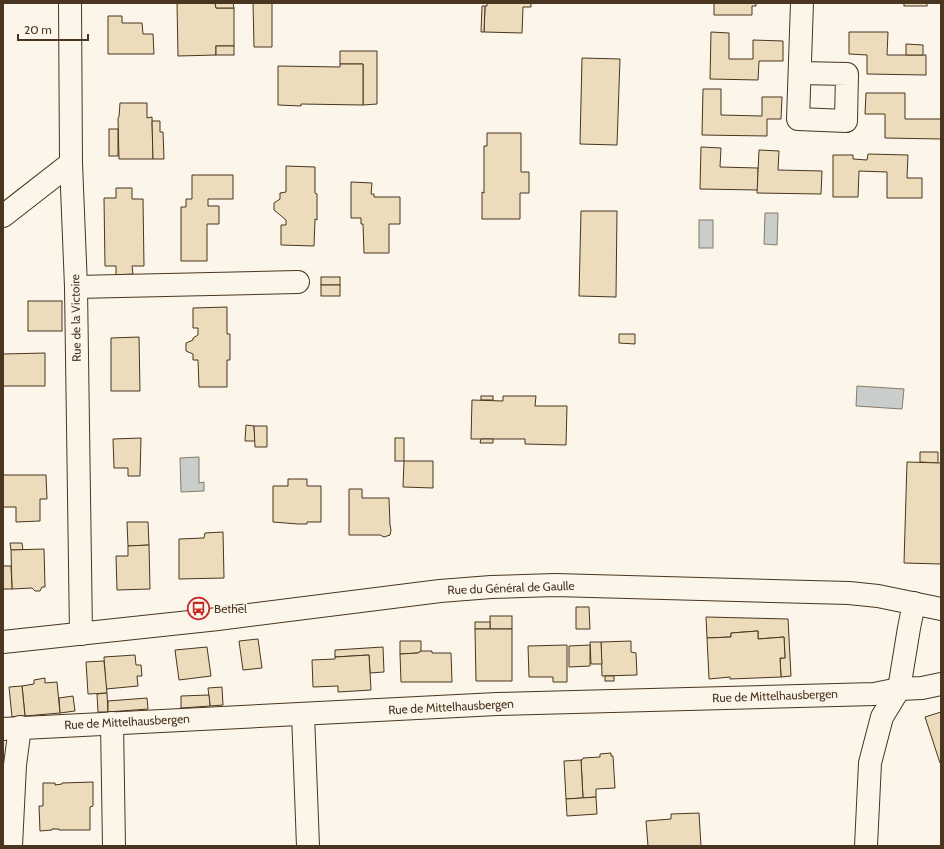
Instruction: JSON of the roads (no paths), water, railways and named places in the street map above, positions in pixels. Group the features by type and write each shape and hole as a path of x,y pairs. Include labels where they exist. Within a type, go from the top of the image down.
{"street":[{"name":"Rue de la Victoire","path":"70,3 70,163 76,287 81,634"},
{"path":"800,73 802,3"},
{"path":"3,216 70,163"},
{"path":"76,287 298,282"},
{"name":"Rue du Général de Gaulle","path":"3,642 225,618 440,591 555,585 849,593 878,596 941,609"},
{"path":"866,846 870,763 882,717 898,689 908,628 914,603"},
{"name":"Rue de Mittelhausbergen","path":"12,728 497,704 874,694 898,689 922,688 941,684"},
{"path":"303,714 308,846"},
{"path":"112,723 114,846"},
{"path":"11,846 15,765 12,728"}],"place":[{"name":"Bethel","path":"199,609"}]}
